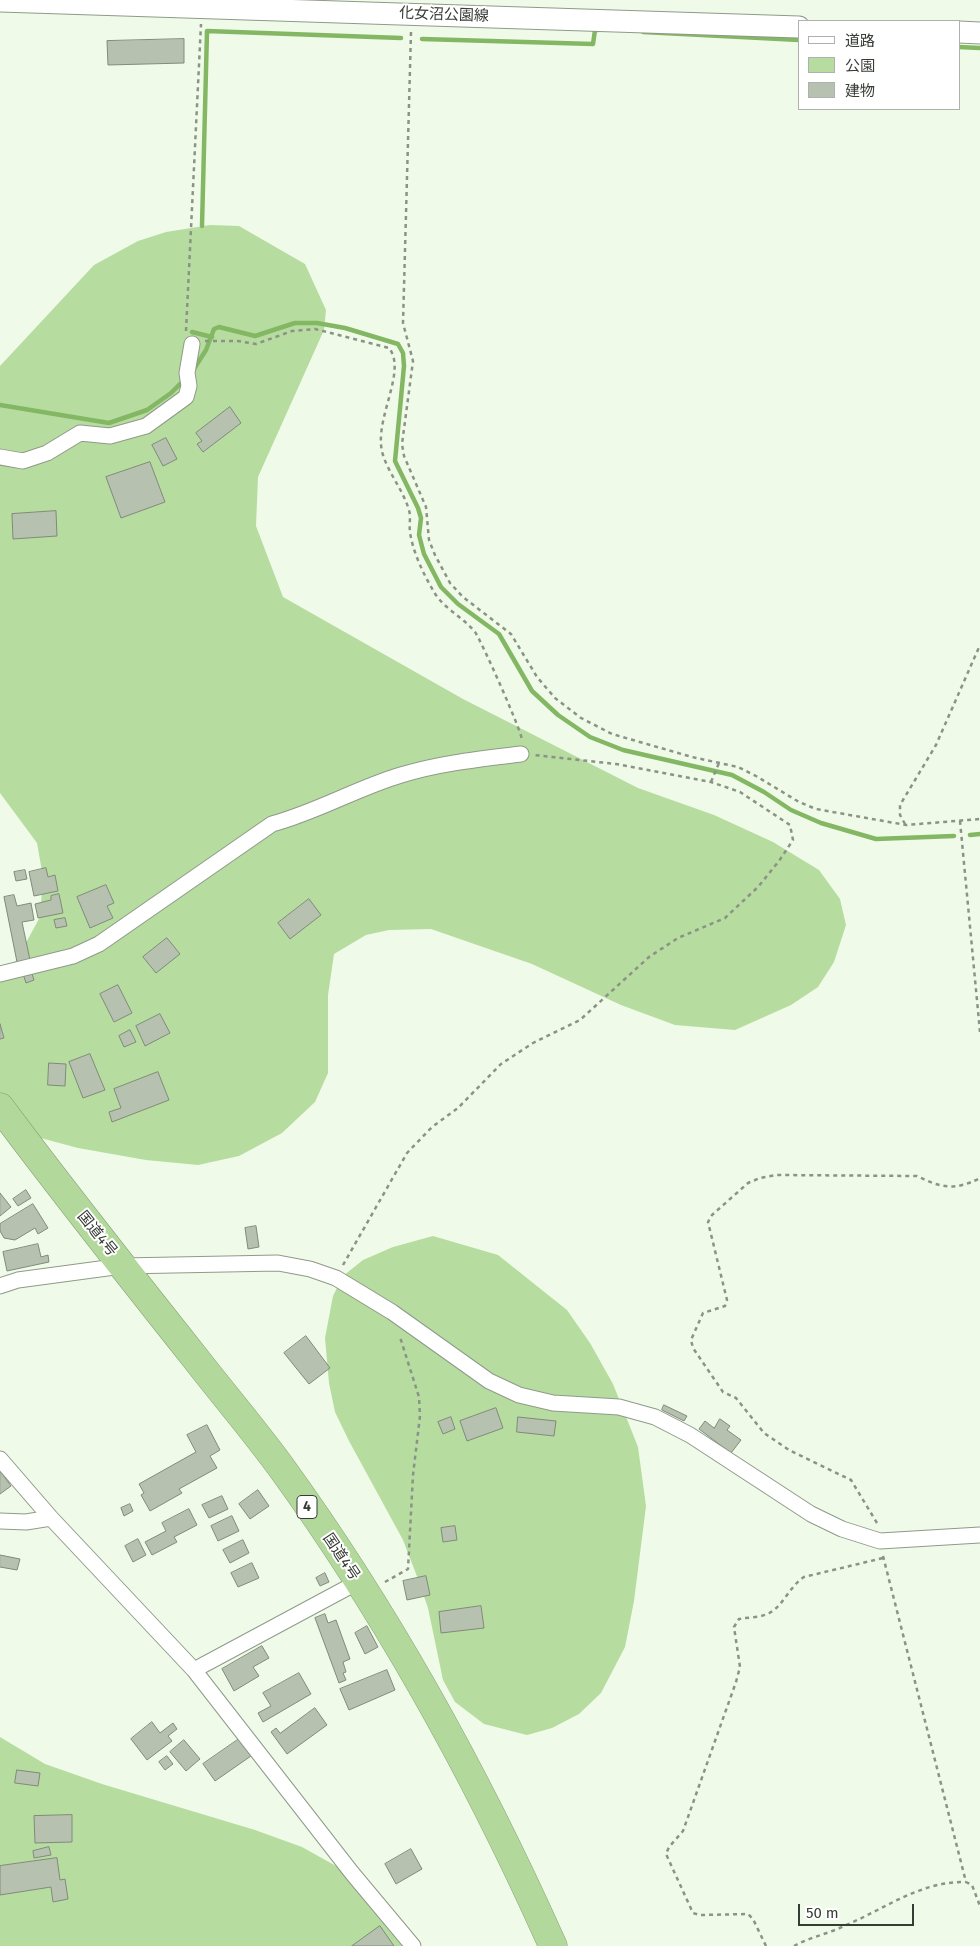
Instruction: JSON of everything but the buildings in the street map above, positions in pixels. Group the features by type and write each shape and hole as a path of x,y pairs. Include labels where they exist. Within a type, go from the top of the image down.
{"highway":[{"name":"国道4号","path":"0,1107 65,1194 281,1467 362,1588 439,1712 512,1853 553,1946"}],"main road":[{"name":"化女沼公園線","path":"0,1 798,27"},
{"path":"960,32 980,33"}],"street":[{"path":"0,457 23,461 47,454 80,433 110,436 146,426 186,397 192,344"},
{"path":"0,974 73,956 99,944 272,824 298,817 399,775 454,762 521,754"},
{"path":"0,1286 18,1280 122,1266 278,1263 310,1268 336,1278 392,1312 489,1381 519,1395 553,1403 619,1407 655,1417 690,1435 811,1514 842,1529 880,1540 980,1535"},
{"path":"0,1459 51,1518 194,1670 352,1873 413,1946"},
{"path":"0,1521 26,1522 51,1518"},
{"path":"194,1670 362,1588"}],"path":[{"path":"192,344 186,338 202,7"},
{"path":"411,14 403,323 413,361 402,444 408,467 426,507 429,540 434,555 450,583 463,597 504,627 537,677 555,698 581,718 612,734 738,767 799,802 816,809 906,825 980,819"},
{"path":"208,340 256,344 292,331 315,329 389,348 394,354 396,364 381,420 380,448 409,511 410,533 418,560 435,594 450,611 474,632 522,736 521,754 616,764 711,782 740,792 790,825 793,840 758,888 725,918 678,938 649,957 580,1020 533,1044 501,1064 458,1108 432,1127 407,1153 336,1278"},
{"path":"906,825 900,815 900,805 936,745 980,644"},
{"path":"711,782 718,763"},
{"path":"960,821 980,1032"},
{"path":"966,1882 883,1558 879,1526 851,1480 789,1450 764,1433 736,1398 723,1392 693,1348 691,1340 703,1313 725,1306 727,1300 708,1222 712,1215 748,1183 776,1175 917,1176 938,1186 955,1187 980,1178"},
{"path":"362,1588 408,1569 420,1407 419,1397 392,1312"},
{"path":"766,1946 754,1919 748,1914 700,1915 694,1913 666,1854 669,1847 683,1831 736,1682 740,1667 734,1626 739,1620 764,1616 773,1612 797,1581 804,1577 883,1558"},
{"path":"794,1946 844,1927 918,1890 945,1881 966,1882 972,1885 980,1906"}],"green space":[{"path":"210,225 239,226 305,264 326,310 324,330 258,477 256,526 283,597 463,699 638,788 714,815 773,842 819,870 840,899 846,925 834,962 818,987 791,1005 735,1030 675,1025 621,1005 532,964 431,929 389,930 366,935 334,954 328,995 328,1073 315,1102 282,1133 239,1156 198,1165 146,1160 78,1148 0,1127 0,968 16,961 40,917 43,877 37,843 0,793 0,366 94,265 138,241 166,232"},
{"path":"433,1236 498,1255 567,1310 590,1343 613,1384 638,1447 646,1506 634,1601 625,1647 601,1693 579,1714 552,1728 527,1735 484,1724 455,1702 443,1680 428,1608 403,1540 335,1412 329,1383 325,1338 333,1296 343,1276 363,1260 393,1247"},
{"path":"0,1737 45,1764 102,1784 255,1830 302,1847 345,1871 412,1946 0,1946"}],"waterway":[{"path":"422,39 593,44 595,30 598,30"},
{"path":"202,226 207,31 401,38"},
{"path":"643,32 798,40"},
{"path":"960,47 980,48"},
{"path":"192,372 206,350 214,329 219,327 255,336 295,323 317,323 345,328 398,344 403,353 404,366 395,461 418,508 421,518 419,535 424,554 441,587 458,604 499,634 532,691 558,715 590,737 623,750 732,775 764,792 791,810 821,823 876,839 954,836"},
{"path":"192,332 212,337"},
{"path":"0,405 109,423 147,410 171,393 185,379"},
{"path":"970,835 980,834"}]}
